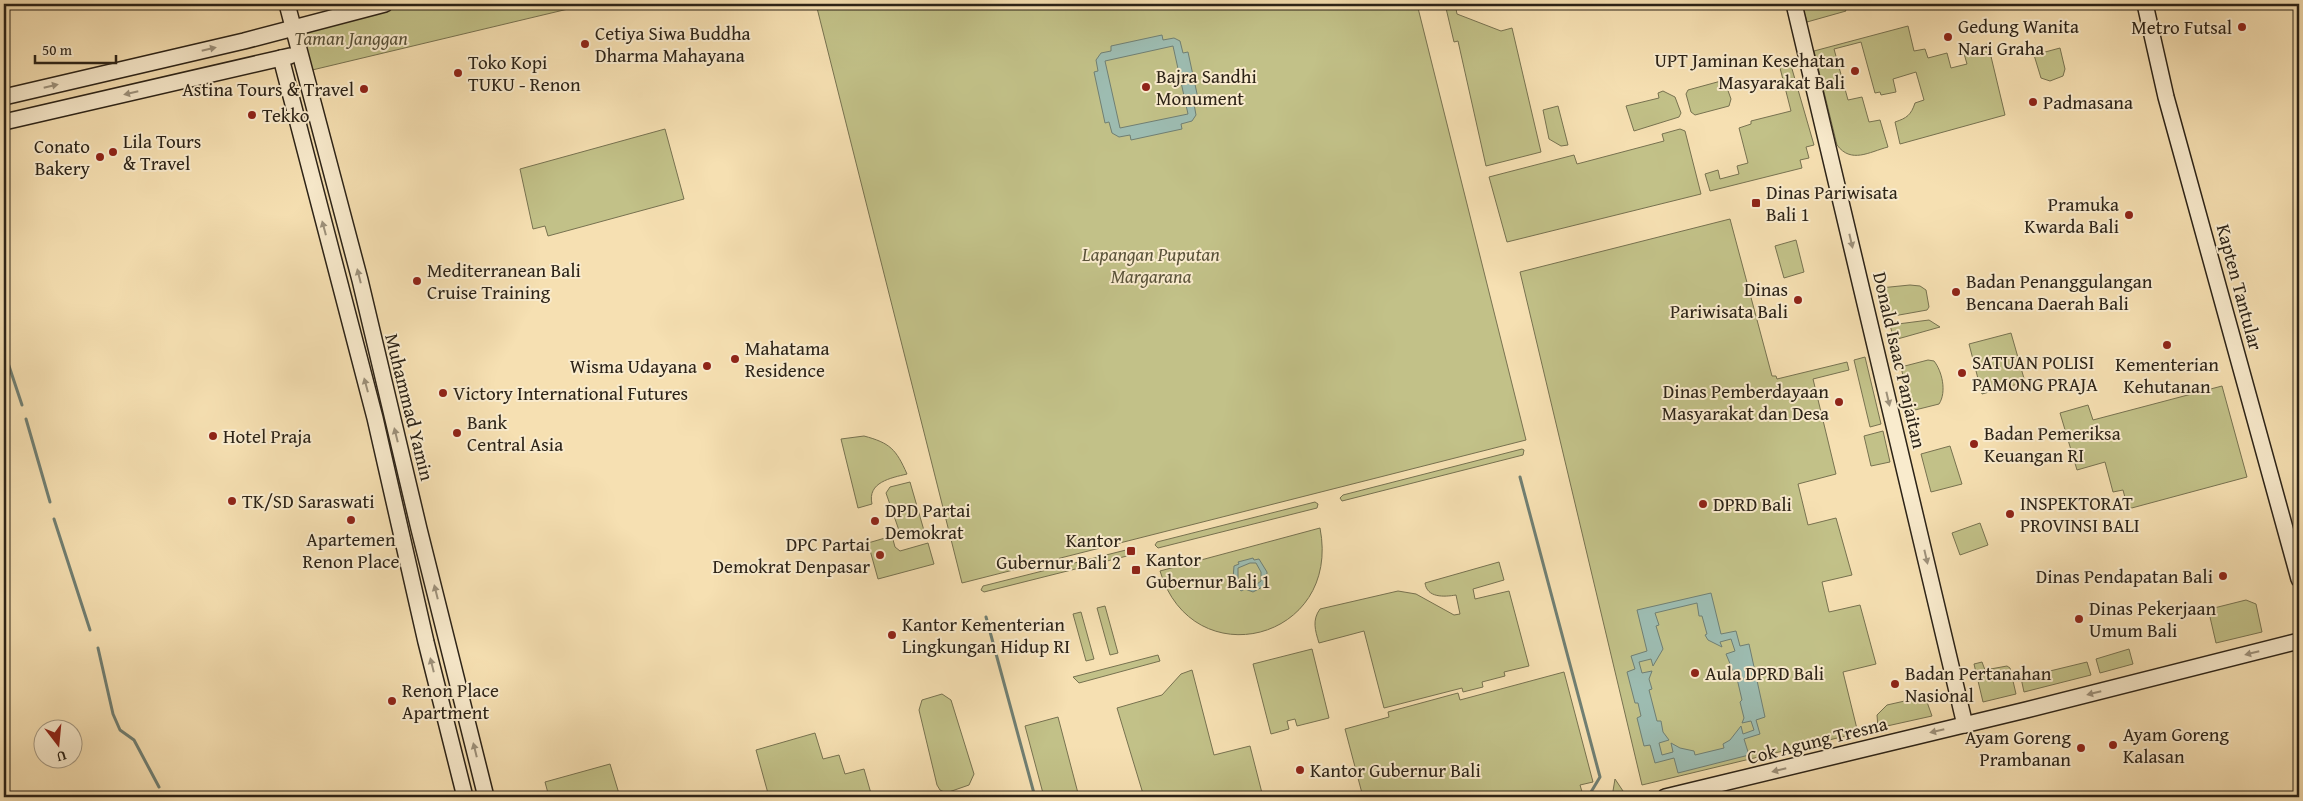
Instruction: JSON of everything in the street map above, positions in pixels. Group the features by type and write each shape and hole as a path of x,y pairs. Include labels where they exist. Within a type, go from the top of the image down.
{"main road":[{"name":"Muhammad Yamin","path":"287,4 360,280 419,529 486,797"},
{"path":"4,97 385,4"},
{"name":"Donald Isaac Panjaitan","path":"1794,4 1965,725"},
{"name":"Kapten Tantular","path":"2146,4 2166,97 2299,580"},
{"path":"4,122 301,54"},
{"name":"Muhammad Yamin","path":"281,58 374,418 426,642 465,797"},
{"path":"160,60 166,85"},
{"name":"Cok Agung Tresna","path":"1665,797 1965,725 2299,641"}],"green space":[{"name":"Taman Janggan","path":"405,4 589,4 308,71 298,29"},
{"name":"Lapangan Puputan Margarana","path":"816,4 1417,4 1526,440 962,583"},
{"path":"1445,4 1455,4 1457,14 1501,31 1512,28 1541,152 1486,166 1458,41 1454,42"},
{"path":"1843,4 1846,11 1807,22 1802,5"},
{"path":"1908,26 1914,51 1925,49 1928,58 1947,53 1951,68 1967,64 1963,50 1988,44 2005,115 1900,144 1895,122 1908,116 1915,103 1924,100 1916,72 1893,79 1896,92 1881,95 1880,92 1875,93 1861,42 1834,49 1848,100 1862,97 1869,122 1880,120 1888,147 1867,154 1848,154 1837,145 1814,51"},
{"path":"2060,48 2065,69 2063,76 2050,81 2041,78 2034,55"},
{"path":"1790,62 1814,145 1806,147 1809,158 1800,160 1802,168 1710,191 1705,174 1718,170 1720,179 1739,174 1737,166 1748,163 1739,128 1751,124 1751,121 1791,111 1779,64"},
{"path":"1721,81 1726,85 1731,99 1729,106 1695,115 1691,112 1686,94 1688,90"},
{"path":"1663,91 1675,97 1681,113 1679,117 1634,131 1626,106 1659,98 1658,93"},
{"path":"1558,106 1568,145 1561,146 1549,139 1543,110"},
{"path":"665,129 684,199 548,236 545,226 533,229 520,169"},
{"path":"1680,129 1685,131 1701,194 1507,242 1489,177 1574,155 1577,164 1664,141 1662,134"},
{"path":"1730,219 1772,376 1776,376 1777,379 1847,362 1849,370 1813,379 1836,474 1798,484 1808,525 1836,518 1852,575 1822,582 1829,612 1860,605 1876,664 1843,672 1858,733 1642,785 1520,272"},
{"path":"1796,240 1804,272 1784,278 1775,246"},
{"path":"1920,286 1926,290 1929,307 1927,310 1888,317 1880,288"},
{"path":"1929,320 1940,327 1894,340 1890,325"},
{"path":"2011,333 2025,382 1982,394 1969,344"},
{"path":"1865,357 1881,424 1870,427 1854,360"},
{"path":"1928,360 1934,361 1939,370 1943,394 1939,404 1911,411 1901,367"},
{"path":"2222,386 2247,477 2128,509 2123,490 2113,492 2105,462 2077,470 2060,413 2088,405 2093,420"},
{"path":"1883,431 1890,462 1871,466 1864,436"},
{"path":"864,436 880,441 891,448 899,458 907,474 882,482 873,491 871,497 872,504 858,508 841,439"},
{"path":"1950,446 1962,484 1931,492 1921,454"},
{"path":"1524,450 1523,455 1342,501 1340,498 1343,495"},
{"path":"910,482 925,534 902,539 886,493 890,487"},
{"path":"1315,502 1318,504 1317,508 1158,548 1155,545 1157,542"},
{"path":"1980,523 1988,545 1960,555 1952,533"},
{"path":"1320,528 1321,567 1309,597 1287,619 1260,632 1230,634 1202,625 1177,605 1160,571"},
{"path":"892,536 895,547 900,551 928,543 934,564 878,579 868,543"},
{"path":"1126,550 1129,553 1127,556 984,592 981,590 983,586"},
{"path":"1499,562 1504,580 1473,589 1475,599 1509,591 1529,666 1504,672 1505,676 1482,682 1483,687 1463,692 1462,688 1384,708 1364,631 1319,643 1315,621 1320,609 1398,591 1416,594 1454,615 1460,614 1456,595 1441,596 1433,594 1426,588 1425,583"},
{"path":"2246,600 2256,604 2262,632 2216,643 2210,617 2214,608"},
{"path":"1105,606 1118,653 1110,655 1097,608"},
{"path":"1081,612 1094,659 1086,661 1073,614"},
{"path":"1312,649 1329,718 1297,726 1295,719 1287,721 1289,729 1271,734 1253,664"},
{"path":"2129,649 2133,664 2100,673 2096,659"},
{"path":"1158,655 1160,661 1079,683 1073,677"},
{"path":"1982,662 1985,670 2007,666 2010,668 2016,694 1983,702 1974,664"},
{"path":"2087,662 2091,675 2024,692 2021,678"},
{"path":"1192,670 1214,755 1250,746 1263,797 1144,797 1117,708 1162,695 1181,674"},
{"path":"1564,672 1593,782 1580,785 1583,795 1575,797 1363,797 1345,729 1389,717 1388,712 1458,693 1460,700"},
{"path":"942,694 951,700 974,774 969,785 946,793 940,790 937,785 919,710 922,700"},
{"path":"1918,698 1927,702 1932,716 1878,728 1877,715 1887,705"},
{"path":"1058,717 1079,797 1044,797 1025,726"},
{"path":"815,733 823,759 839,755 845,774 864,769 872,797 769,797 756,750"},
{"path":"610,764 620,797 549,797 545,782"},
{"path":"1615,779 1627,797 1612,797"}],"water":[{"path":"1162,35 1163,40 1174,38 1180,41 1183,53 1188,52 1199,103 1194,104 1196,115 1192,121 1181,124 1182,129 1131,140 1130,135 1119,137 1112,133 1109,122 1105,123 1094,72 1098,71 1096,60 1101,53 1111,51 1111,46","holes":["1173,46 1188,114 1120,128 1105,61"]},
{"path":"1253,558 1254,560 1259,559 1267,572 1266,585 1253,592 1245,589 1241,591 1233,579 1234,566 1239,564 1238,562","holes":["1250,563 1256,563 1261,572 1261,581 1253,587 1243,586 1238,578 1238,568"]},
{"path":"1711,593 1721,634 1736,631 1740,646 1749,644 1765,717 1756,720 1760,734 1744,739 1749,755 1678,773 1674,758 1655,763 1650,745 1644,746 1637,718 1641,716 1638,703 1635,703 1627,672 1635,669 1631,656 1647,651 1637,610","holes":["1697,603 1699,616 1702,616 1707,634 1705,635 1708,640 1722,647 1720,642 1731,639 1735,651 1726,654 1733,671 1735,670 1742,700 1740,702 1744,718 1742,723 1751,721 1754,730 1743,734 1741,726 1730,740 1723,744 1724,748 1695,755 1694,751 1680,748 1671,743 1673,752 1662,755 1659,743 1669,740 1663,732 1661,721 1657,721 1649,690 1652,689 1649,679 1652,671 1642,673 1639,662 1651,659 1653,666 1663,649 1656,626 1659,625 1655,613"]}],"waterway":[{"path":"4,351 22,405"},
{"path":"26,419 50,502"},
{"path":"1520,477 1600,777 1588,797"},
{"path":"54,519 90,630"},
{"path":"986,617 1035,797"},
{"path":"98,648 113,714 120,730 134,740 159,787"}],"place":[{"name":"Metro Futsal","path":"2242,27"},
{"name":"Gedung Wanita Nari Graha","path":"1948,37"},
{"name":"Cetiya Siwa Buddha Dharma Mahayana","path":"585,44"},
{"name":"UPT Jaminan Kesehatan Masyarakat Bali","path":"1855,71"},
{"name":"Toko Kopi TUKU - Renon","path":"458,73"},
{"name":"Bajra Sandhi Monument","path":"1146,87"},
{"name":"Astina Tours & Travel","path":"364,89"},
{"name":"Padmasana","path":"2033,102"},
{"name":"Tekko","path":"252,115"},
{"name":"Lila Tours & Travel","path":"113,152"},
{"name":"Conato Bakery","path":"100,157"},
{"name":"Dinas Pariwisata Bali 1","path":"1756,203"},
{"name":"Pramuka Kwarda Bali","path":"2129,215"},
{"name":"Mediterranean Bali Cruise Training","path":"417,281"},
{"name":"Badan Penanggulangan Bencana Daerah Bali","path":"1956,292"},
{"name":"Dinas Pariwisata Bali","path":"1798,300"},
{"name":"Kementerian Kehutanan","path":"2167,345"},
{"name":"Mahatama Residence","path":"735,359"},
{"name":"Wisma Udayana","path":"707,366"},
{"name":"SATUAN POLISI PAMONG PRAJA","path":"1962,373"},
{"name":"Victory International Futures","path":"443,393"},
{"name":"Dinas Pemberdayaan Masyarakat dan Desa","path":"1839,402"},
{"name":"Bank Central Asia","path":"457,433"},
{"name":"Hotel Praja","path":"213,436"},
{"name":"Badan Pemeriksa Keuangan RI","path":"1974,444"},
{"name":"TK/SD Saraswati","path":"232,501"},
{"name":"DPRD Bali","path":"1703,504"},
{"name":"INSPEKTORAT PROVINSI BALI","path":"2010,514"},
{"name":"Apartemen Renon Place","path":"351,520"},
{"name":"DPD Partai Demokrat","path":"875,521"},
{"name":"Kantor Gubernur Bali 2","path":"1131,551"},
{"name":"DPC Partai Demokrat Denpasar","path":"880,555"},
{"name":"Kantor Gubernur Bali 1","path":"1136,570"},
{"name":"Dinas Pendapatan Bali","path":"2223,576"},
{"name":"Dinas Pekerjaan Umum Bali","path":"2079,619"},
{"name":"Kantor Kementerian Lingkungan Hidup RI","path":"892,635"},
{"name":"Aula DPRD Bali","path":"1695,673"},
{"name":"Badan Pertanahan Nasional","path":"1895,684"},
{"name":"Renon Place Apartment","path":"392,701"},
{"name":"Ayam Goreng Kalasan","path":"2113,745"},
{"name":"Ayam Goreng Prambanan","path":"2081,748"},
{"name":"Kantor Gubernur Bali","path":"1300,770"}]}
